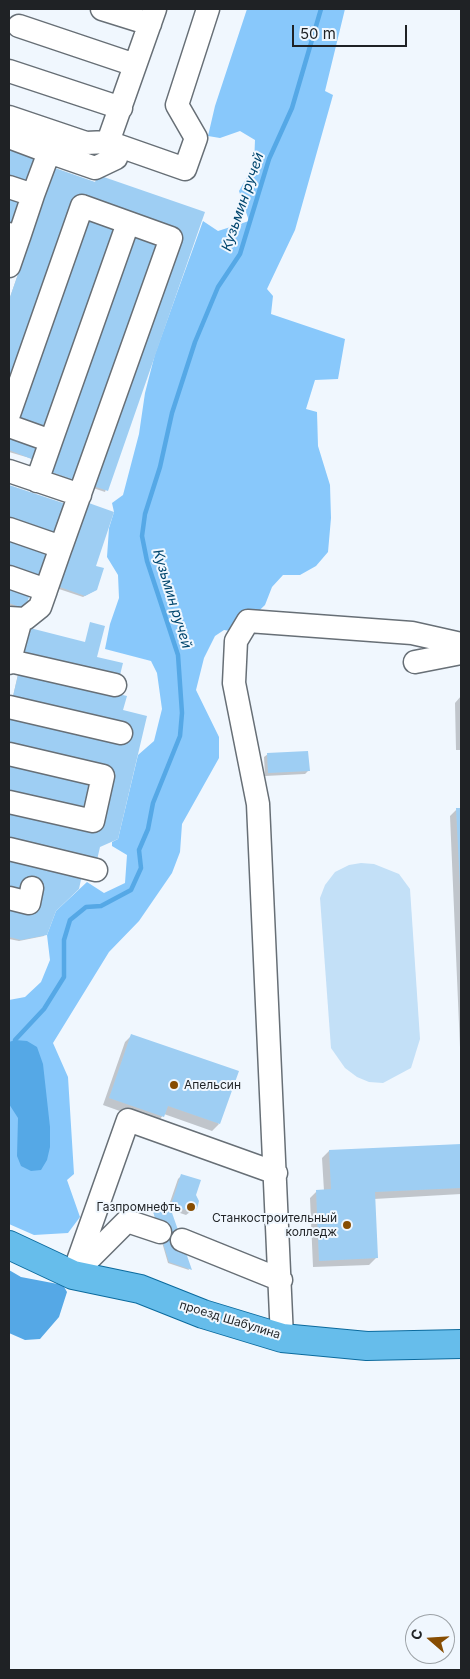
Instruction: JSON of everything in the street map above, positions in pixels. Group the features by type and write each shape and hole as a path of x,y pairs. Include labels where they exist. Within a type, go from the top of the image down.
{"main road":[{"name":"проезд Шабулина","path":"9,1245 73,1275 140,1289 203,1314 282,1338 367,1346 461,1344"}],"lane":[{"path":"9,137 94,168 112,150 120,108 152,16 102,9"},
{"path":"9,117 86,143 185,169 196,138 177,105 208,9"},
{"path":"19,26 135,65"},
{"path":"9,71 120,108"},
{"path":"9,266 14,236 33,195 48,152"},
{"path":"9,187 33,195"},
{"path":"9,414 82,206 171,238 40,607 15,618 10,662 115,685"},
{"path":"37,480 128,223"},
{"path":"9,426 51,441"},
{"path":"9,471 80,495"},
{"path":"9,529 61,547"},
{"path":"9,577 46,590"},
{"path":"282,1338 281,1280 258,804 234,683 236,641 248,621 412,633 461,644"},
{"path":"415,662 461,653"},
{"path":"9,707 121,733"},
{"path":"9,754 103,776 93,821 9,802"},
{"path":"9,849 96,870"},
{"path":"9,898 29,903 32,888"},
{"path":"73,1275 128,1120 276,1173"},
{"path":"73,1275 127,1221 160,1232"},
{"path":"182,1240 281,1280"}],"shaded area":[{"path":"247,9 345,9 325,91 333,95 295,230 267,289 273,296 271,314 345,339 338,379 315,380 306,409 317,412 318,446 330,485 331,518 328,552 316,566 300,575 283,575 272,587 265,605 237,632 224,630 215,636 204,658 196,690 219,737 219,758 182,824 180,852 172,873 139,921 109,952 53,1043 68,1077 74,1174 67,1180 80,1217 68,1233 34,1235 9,1224 9,1000 25,997 41,982 50,960 47,935 56,911 87,882 104,893 125,883 127,855 112,846 112,842 118,839 138,755 154,741 162,709 157,673 151,661 105,649 110,624 119,598 118,575 107,557 109,528 114,512 112,503 123,495 139,434 145,393 155,354 203,221 218,231 249,221 239,191 254,165 255,140 240,131 220,138 208,136 215,106"},
{"path":"361,863 374,864 399,874 410,889 420,1039 411,1068 383,1083 369,1082 357,1077 345,1068 331,1048 320,898 325,885 335,872 349,865"},
{"path":"15,1040 27,1041 37,1047 43,1064 50,1127 50,1147 47,1160 41,1170 31,1171 21,1166 17,1156 18,1118 9,1104 9,1042"},
{"path":"9,1270 21,1277 63,1285 67,1292 59,1317 40,1339 25,1340 9,1333"}],"building":[{"path":"9,145 37,155 27,184 9,178"},
{"path":"55,168 95,182 98,175 205,212 108,491 90,485 179,232 77,196 9,390 9,300"},
{"path":"9,196 22,200 13,226 9,225"},
{"path":"89,216 118,226 44,429 16,418"},
{"path":"133,233 160,243 77,481 51,472"},
{"path":"9,435 39,445 34,460 9,450"},
{"path":"9,485 66,504 54,539 9,523"},
{"path":"86,502 114,512 96,566 104,568 97,590 85,596 57,586"},
{"path":"9,539 48,552 38,579 9,569"},
{"path":"9,586 30,594 25,609 9,603"},
{"path":"90,622 105,626 97,657 123,663 119,679 23,655 30,628 85,642"},
{"path":"19,671 127,696 123,710 147,716 118,839 100,847 97,860 9,840 9,808 97,828 110,771 9,748 9,713"},
{"path":"308,751 310,771 268,773 267,753"},
{"path":"9,762 94,782 87,812 9,793"},
{"path":"456,808 461,808 461,886 460,886"},
{"path":"9,857 82,875 79,889 56,911 47,935 21,940 9,937 9,908 35,914 42,883 29,879 25,893 9,889"},
{"name":"Апельсин","path":"131,1034 239,1071 220,1124 168,1106 164,1117 109,1098"},
{"name":"Станкостроительный колледж","path":"461,1144 461,1188 375,1192 378,1258 319,1261 316,1190 331,1189 329,1150"},
{"path":"181,1174 201,1180 196,1195 199,1201 197,1209 192,1212 180,1208 178,1204 172,1202"},
{"path":"150,1202 171,1210 192,1270 169,1262"}],"waterway":[{"name":"Кузьмин ручей","path":"15,1040 44,1009 64,977 64,940 70,920 86,907 101,906 131,890 141,868 139,850 148,829 153,803 180,736 182,713 178,655 147,561 142,536 145,514 160,467 172,413 195,342 218,287 240,254 269,159 292,108 321,9"}],"place":[{"name":"Апельсин","path":"174,1085"},
{"name":"Газпромнефть","path":"191,1207"},
{"name":"Станкостроительный колледж","path":"347,1225"}]}
